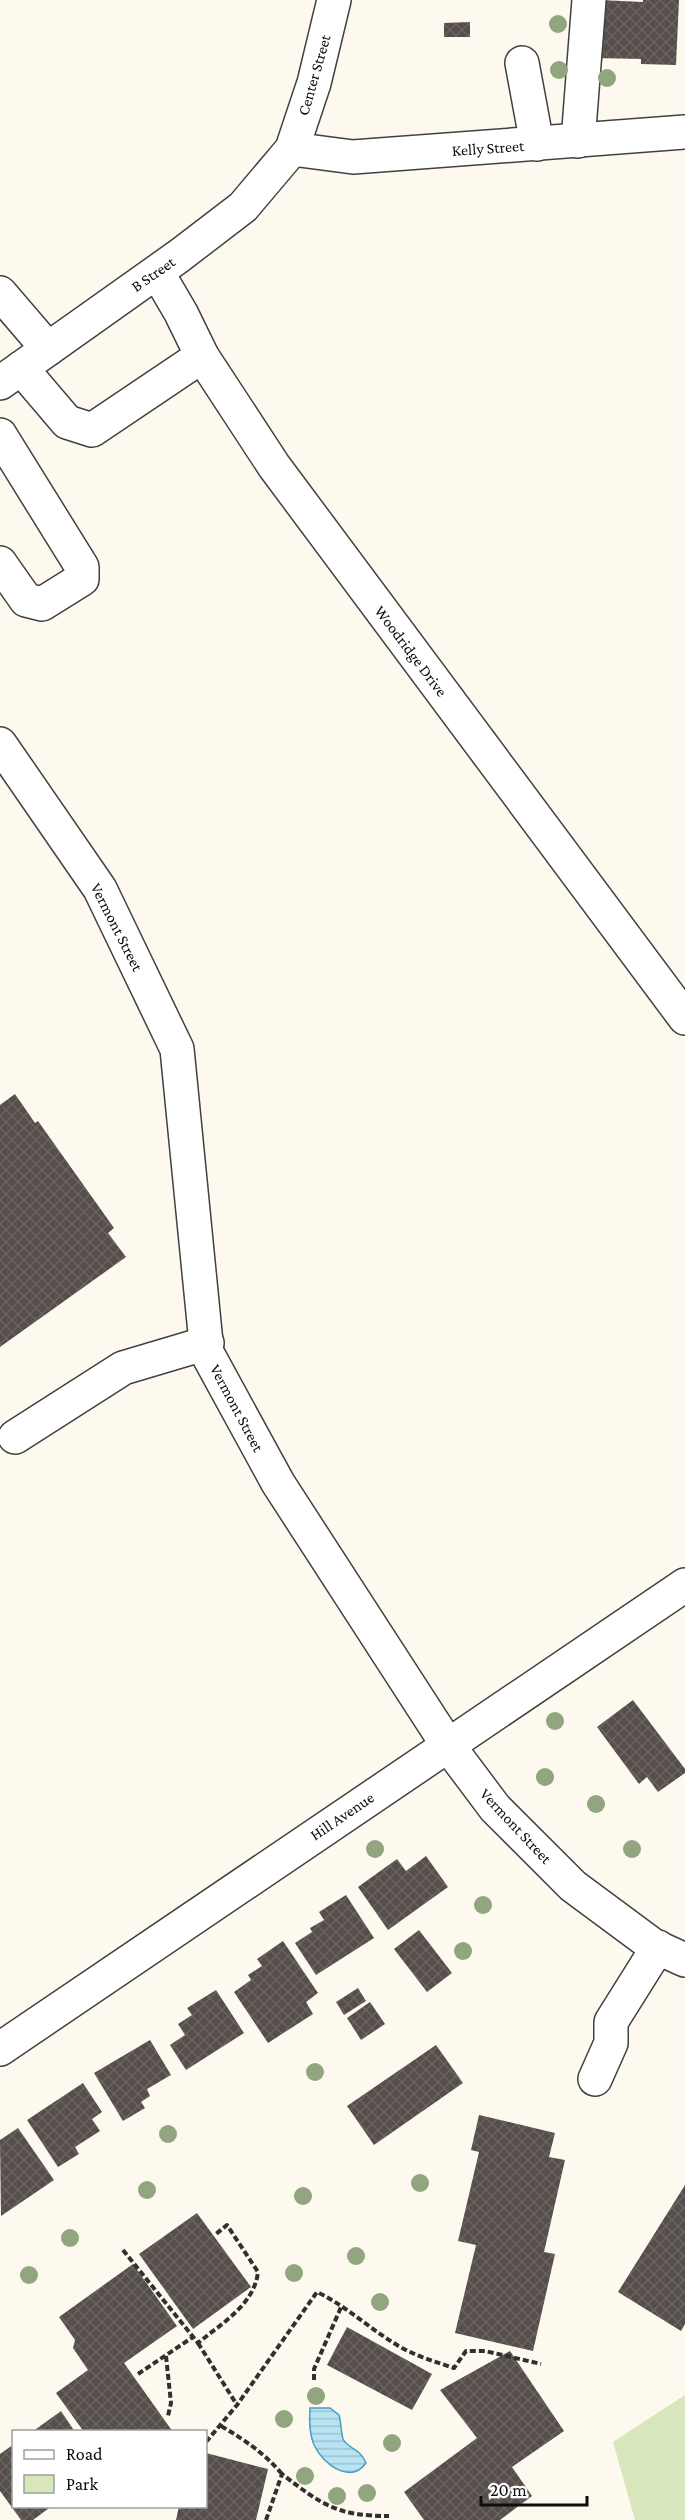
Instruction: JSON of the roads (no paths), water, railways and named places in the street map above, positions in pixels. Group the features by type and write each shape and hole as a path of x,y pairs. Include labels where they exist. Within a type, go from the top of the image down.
{"street":[{"name":"Center Street","path":"292,149 314,83 334,0"},
{"path":"578,141 589,0"},
{"path":"522,63 537,144"},
{"name":"Kelly Street","path":"292,149 353,157 685,132"},
{"name":"B Street","path":"11,376 157,272 243,207 292,149"},
{"name":"Woodridge Drive","path":"157,272 202,356 274,466 685,1018"},
{"path":"0,294 48,349"},
{"path":"11,376 67,422 92,429 202,356"},
{"path":"0,435 82,567 82,579 42,604 26,600 0,563"},
{"name":"Vermont Street","path":"0,744 100,889 177,1049 207,1353 278,1483 447,1744 495,1808 573,1886 673,1955"},
{"path":"15,1437 123,1368 207,1343"},
{"name":"Hill Avenue","path":"0,2049 447,1744 685,1585"},
{"path":"595,2079 611,2043 632,2028 673,1955"}],"water":[{"path":"310,2408 330,2408 339,2415 343,2439 361,2454 366,2463 360,2469 345,2472 337,2469 318,2452 310,2431"}]}
